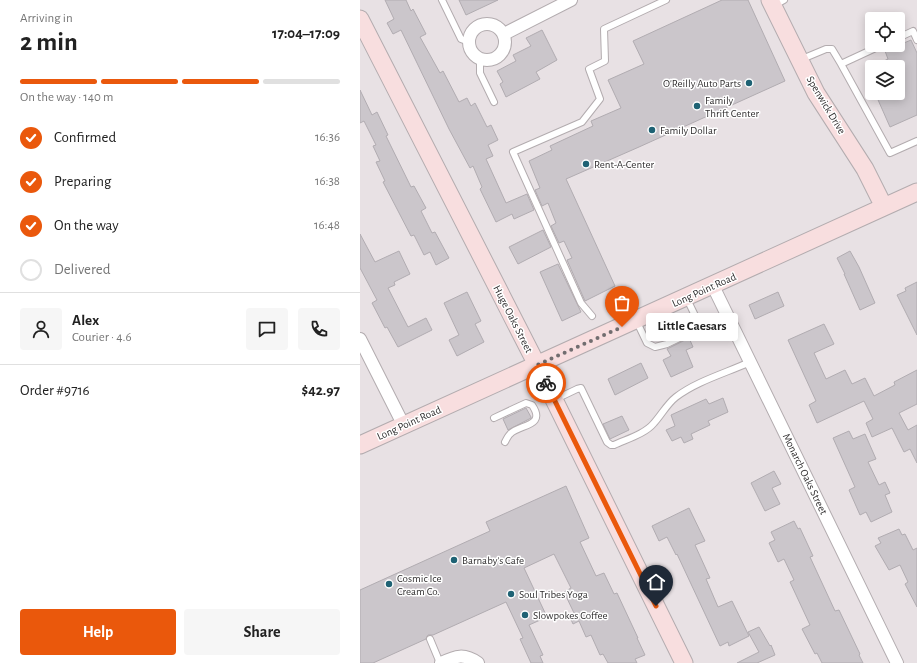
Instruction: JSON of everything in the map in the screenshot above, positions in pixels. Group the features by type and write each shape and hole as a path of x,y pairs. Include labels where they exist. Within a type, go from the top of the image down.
{"street":[{"path":"504,34 567,1"},
{"name":"Spenwick Drive","path":"776,2 800,60 816,93 865,169 884,207"},
{"name":"Huge Oaks Street","path":"360,19 537,365 684,663"},
{"path":"480,25 494,25 504,34 504,48 500,54 494,58 487,60 480,59 474,55 470,49 470,35 474,29 480,25"},
{"name":"Long Point Road","path":"360,445 713,286 917,192"},
{"name":"Monarch Oaks Street","path":"713,286 897,663"},
{"path":"360,339 404,426"},
{"path":"441,663 460,656 474,660"}],"lane":[{"path":"442,0 461,39 469,42"},
{"path":"592,316 581,303 513,152 582,122 600,99 589,69 605,61 604,29 666,0"},
{"path":"905,35 913,31 917,40"},
{"path":"800,60 826,49 832,49 890,153 917,141"},
{"path":"841,64 867,52"},
{"path":"480,59 480,73 494,102"},
{"path":"686,298 701,328"},
{"path":"636,320 648,343 655,347 667,344 727,315"},
{"path":"554,400 581,388 607,442 614,445 646,430 654,424 668,404 688,389 750,362"},
{"path":"494,418 526,403 532,405 536,417 533,422 510,433 505,442"},
{"path":"430,639 441,663"}],"building":[{"path":"385,0 406,0 411,11 413,9 426,34 420,37 440,73 443,71 459,102 467,98 471,106 475,103 487,127 491,125 498,140 488,145 493,156 486,159 506,203 527,194 534,210 514,219 512,214 496,222 480,189 482,187 473,166 470,168 449,129 401,30 393,34 387,23 394,19"},
{"path":"459,0 498,0 466,15"},
{"path":"722,0 748,0 785,81 566,179 615,286 585,301 567,260 572,258 564,241 559,243 551,226 556,223 548,203 542,206 535,190 540,188 529,161 552,150 550,146 593,126 591,121 621,108 608,80 644,64 633,41"},
{"path":"542,30 557,60 536,72 540,79 506,97 500,84 503,82 497,71 516,61 513,55 531,46 526,38"},
{"path":"911,40 917,53 917,115 890,127 878,100 905,100 905,60 886,60 888,59 885,52 905,52 905,43"},
{"path":"360,90 372,115 377,112 388,135 386,136 411,187 414,186 426,208 421,211 432,233 435,232 449,258 436,265 430,252 424,255 414,235 411,236 383,182 385,181 376,162 380,161 373,146 376,145 364,121 360,123"},
{"path":"543,230 551,247 518,264 509,247"},
{"path":"360,234 375,262 399,251 410,274 394,282 395,285 388,288 408,327 426,318 432,330 398,347 387,327 385,328 372,303 377,300 360,268"},
{"path":"850,251 875,303 860,310 837,258"},
{"path":"558,264 581,312 562,321 540,272"},
{"path":"917,282 917,335 897,295 906,291 905,288"},
{"path":"467,292 481,321 475,324 484,342 457,356 449,340 459,335 444,303"},
{"path":"778,292 784,306 755,319 749,305"},
{"path":"824,324 834,344 814,353 826,379 845,370 852,384 865,378 874,396 895,385 894,382 917,370 917,404 899,413 908,430 917,425 917,463 910,449 904,452 892,428 872,437 866,423 873,419 864,401 817,423 809,405 816,401 788,340"},
{"path":"689,338 693,347 686,350 693,367 671,377 663,360 671,356 667,349"},
{"path":"641,363 648,378 615,395 608,379"},
{"path":"723,398 728,412 708,421 710,425 691,434 693,439 684,443 681,437 672,441 666,430 675,426 671,415 706,399 709,404"},
{"path":"526,408 531,418 508,430 503,419"},
{"path":"622,416 629,430 610,439 603,424"},
{"path":"849,431 853,439 865,434 876,459 868,462 879,485 885,482 890,493 885,495 892,512 871,522 866,512 860,515 849,490 855,487 833,438"},
{"path":"774,471 781,484 772,488 780,504 765,511 751,483"},
{"path":"566,486 589,538 580,542 596,576 604,573 614,594 617,593 645,655 635,659 637,663 608,663 603,654 600,655 591,635 586,637 579,621 573,624 569,615 574,613 564,592 571,588 554,554 524,568 547,617 529,625 543,655 540,656 543,663 531,663 520,639 523,638 506,602 433,635 428,635 426,639 373,663 360,663 360,590 490,531 486,522"},
{"path":"689,508 705,541 695,545 710,578 706,579 718,607 732,601 749,636 729,646 728,642 720,646 677,554 676,555 667,537 659,541 652,526"},
{"path":"794,521 798,529 800,528 813,556 810,557 835,611 839,610 863,663 822,663 817,653 815,654 802,629 810,625 790,582 794,580 784,559 778,562 769,543 775,540 771,532"},
{"path":"899,529 902,535 905,534 913,550 917,548 917,607 905,584 908,582 900,565 889,570 875,546 881,543 878,538"},
{"path":"759,627 770,646 771,645 775,655 757,663 737,663 759,652 748,632"}],"way so far":[{"path":"546,383 537,365 622,327"}],"place":[{"name":"O'Reilly Auto Parts","path":"749,83"},
{"name":"Family Thrift Center","path":"697,106"},
{"name":"Family Dollar","path":"652,130"},
{"name":"Rent-A-Center","path":"586,164"},
{"name":"Little Caesars","path":"622,327"},
{"name":"Barnaby's Cafe","path":"454,560"},
{"name":"Cosmic Ice Cream Co.","path":"389,584"},
{"name":"Soul Tribes Yoga","path":"511,594"},
{"name":"Slowpokes Coffee","path":"525,615"}],"route":[{"path":"546,383 656,606"}]}
